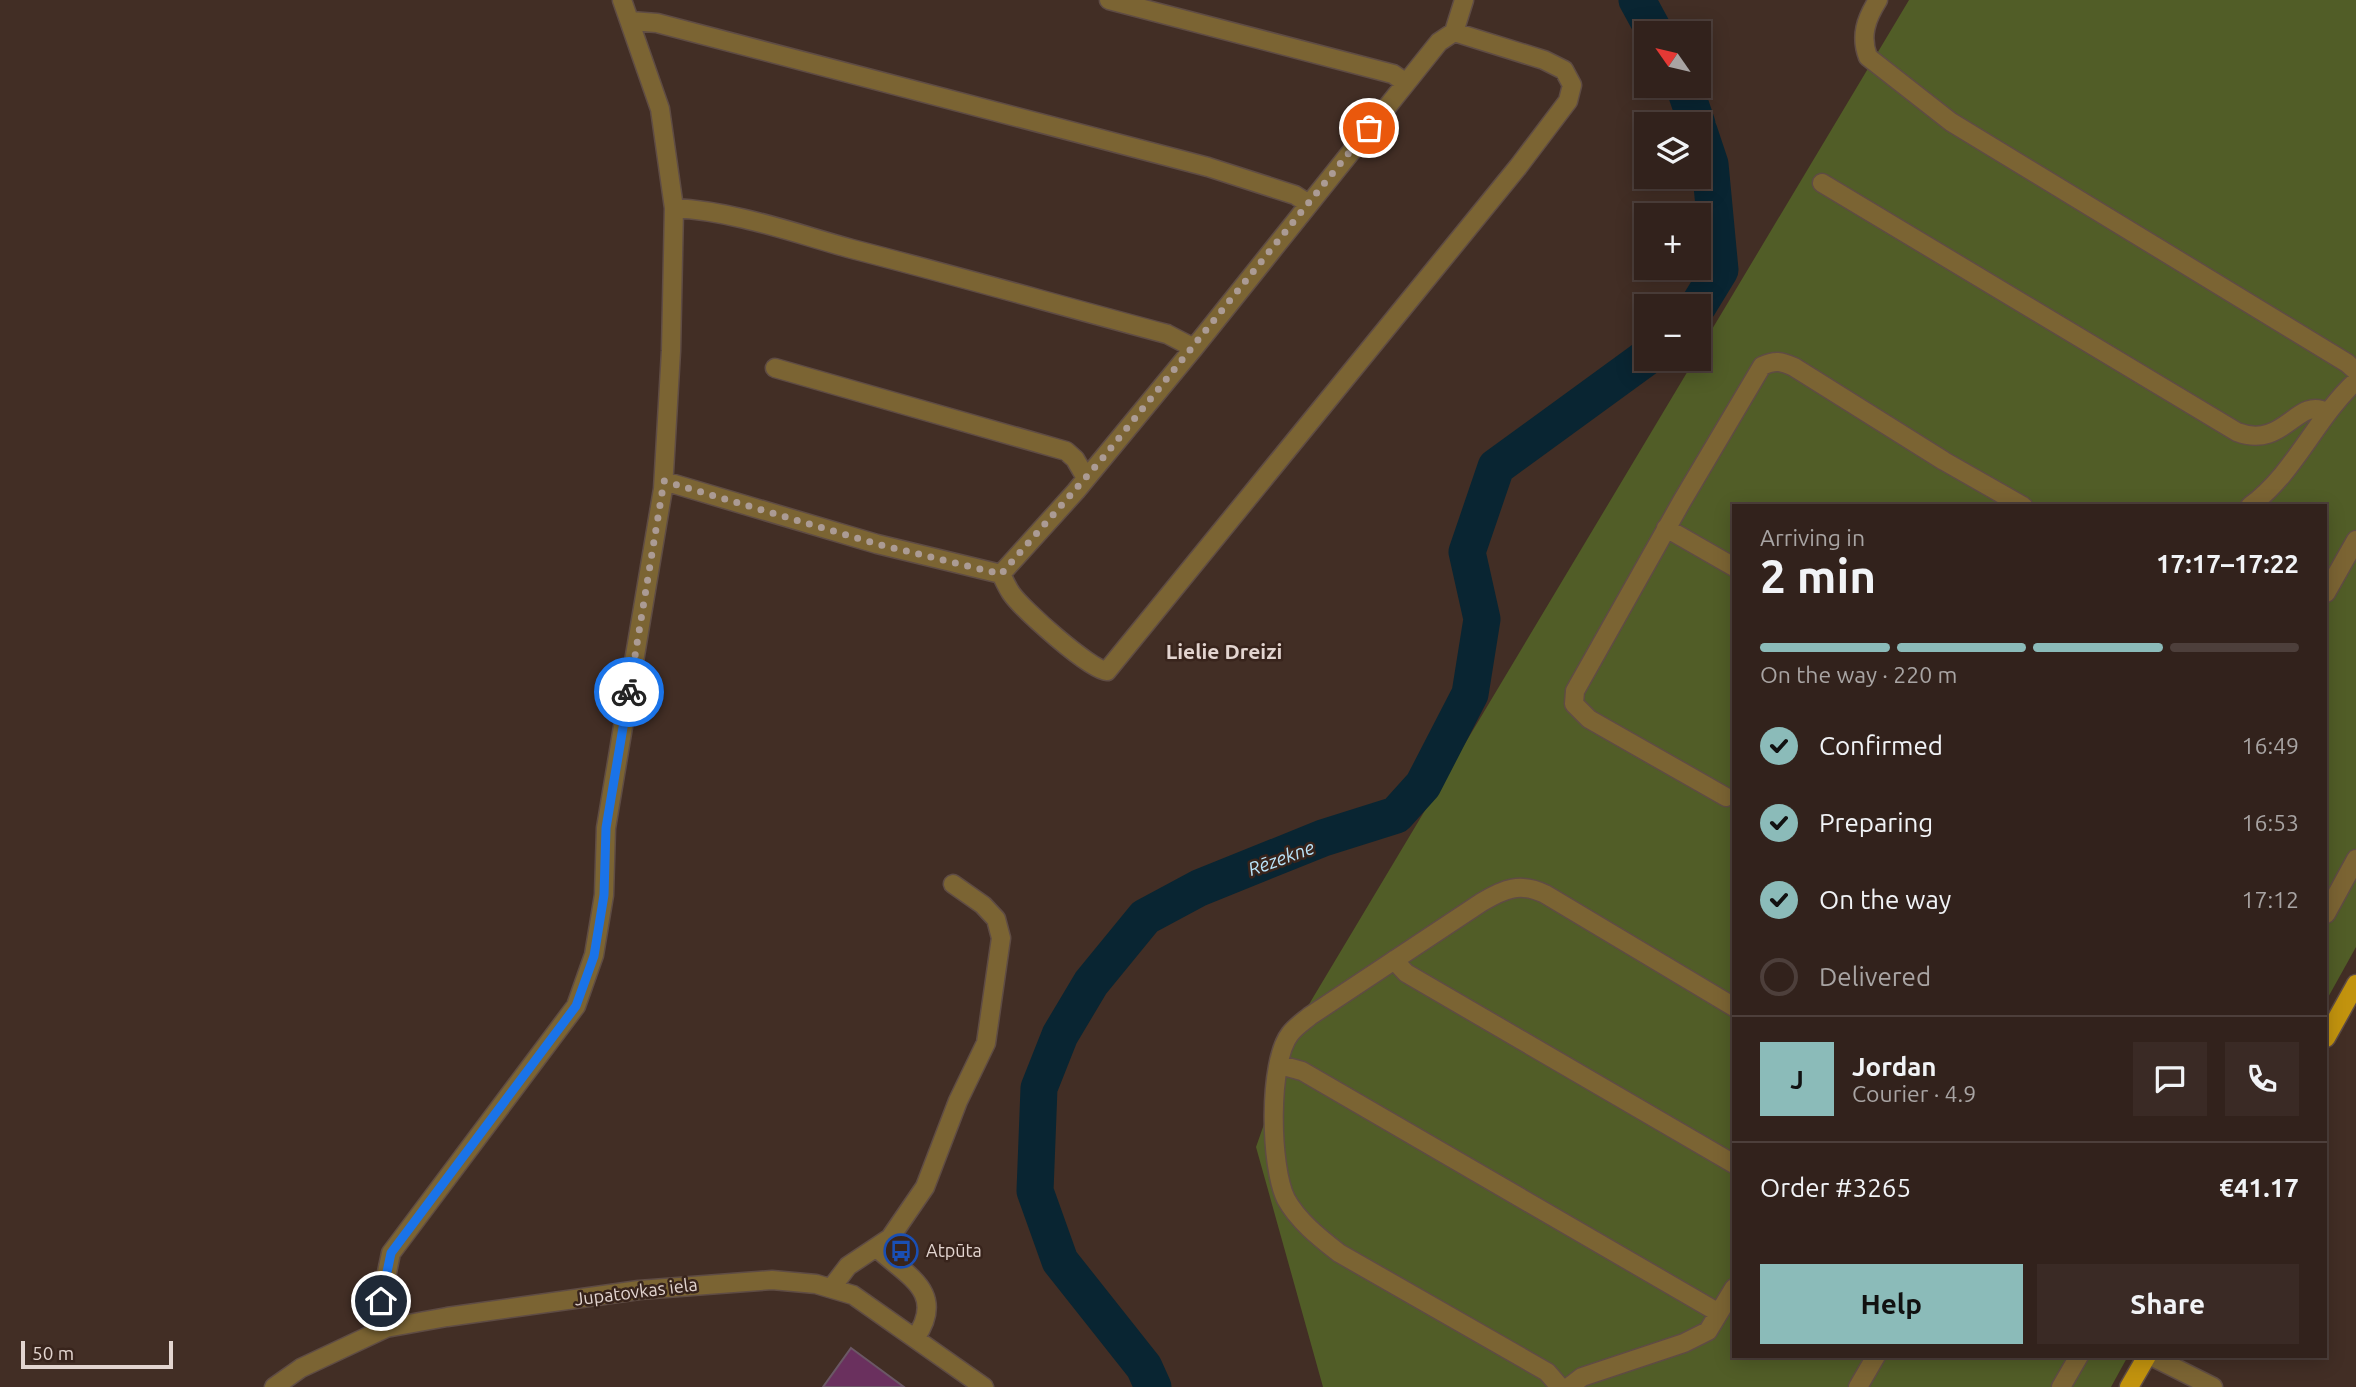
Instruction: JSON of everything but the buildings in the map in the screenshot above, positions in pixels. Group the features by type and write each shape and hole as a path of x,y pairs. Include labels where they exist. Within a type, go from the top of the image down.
{"main road":[{"path":"2327,1036 2356,984"},
{"path":"2129,1387 2148,1358"}],"street":[{"path":"386,1328 381,1301 391,1253 576,1006 594,956 604,895 606,828 664,481 671,351 674,208 660,109 622,0"},
{"path":"1109,0 1380,71 1406,83"},
{"path":"1001,574 1086,478 1194,348 1439,42 1454,32 1464,0"},
{"path":"1878,0 1868,16 1864,32 1864,47 1868,57 1951,122 2347,363 2356,371"},
{"path":"631,22 657,23 1208,167 1295,195 1308,204"},
{"path":"664,481 877,544 1001,574 1012,594 1071,650 1100,671 1107,671 1569,102 1572,85 1564,70 1544,60 1454,32"},
{"path":"1822,183 2237,432 2258,438 2269,435 2310,409 2319,408 2326,412"},
{"path":"674,208 696,209 755,222 934,269 1167,334 1194,348"},
{"path":"1726,797 1589,719 1574,704 1574,691 1762,366 1772,361 1781,361 1794,367 1944,461 2019,504"},
{"path":"775,368 1066,451 1075,459 1086,478"},
{"path":"2253,504 2278,484 2326,412 2356,381"},
{"path":"1666,528 1732,566"},
{"path":"2327,591 2356,540"},
{"path":"2327,912 2356,859"},
{"path":"832,1287 848,1266 890,1238 925,1187 958,1101 986,1043 1001,938 996,919 990,912 953,884"},
{"path":"1560,1387 1547,1373 1339,1253 1316,1235 1298,1214 1286,1198 1277,1170 1274,1131 1276,1080 1290,1033 1310,1016 1505,889 1532,887 1732,1006"},
{"path":"1394,960 1406,973 1732,1163"},
{"path":"1280,1065 1303,1072 1719,1313"},
{"path":"877,1248 906,1270 920,1287 928,1306 927,1321 916,1337"},
{"name":"Jupatovkas iela","path":"274,1387 301,1368 386,1328 653,1289 772,1280 832,1287 853,1295 984,1387"},
{"path":"1569,1387 1582,1377 1684,1343 1708,1331 1732,1291"},
{"path":"1858,1387 1875,1358"},
{"path":"2061,1387 2078,1358"},
{"path":"2153,1358 2213,1387"}],"green space":[{"path":"1909,0 2356,0 2356,947 2327,999 2327,504 1732,504 1732,1358 2127,1358 2111,1387 1323,1387 1256,1147 1302,1016 1688,371 1711,371 1711,331"}],"waterway":[{"name":"Rēzekne","path":"1637,0 1648,21"},
{"name":"Rēzekne","path":"1688,98 1693,112"},
{"name":"Rēzekne","path":"1705,294 1720,270 1711,175"},
{"name":"Rēzekne","path":"1153,1387 1144,1367 1060,1261 1035,1191 1039,1088 1060,1035 1091,983 1145,917 1199,888 1323,838 1396,815 1423,785 1470,694 1482,619 1467,552 1496,467 1634,366"}],"way so far":[{"path":"629,692 664,481 877,544 1001,574 1076,491 1194,348 1369,128"}],"place":[{"name":"Atpūta","path":"901,1251"}],"district":[{"name":"Lielie Dreizi","path":"1224,652"}],"route":[{"path":"381,1301 391,1253 457,1161 576,1006 594,956 604,895 606,828 629,692"}]}
